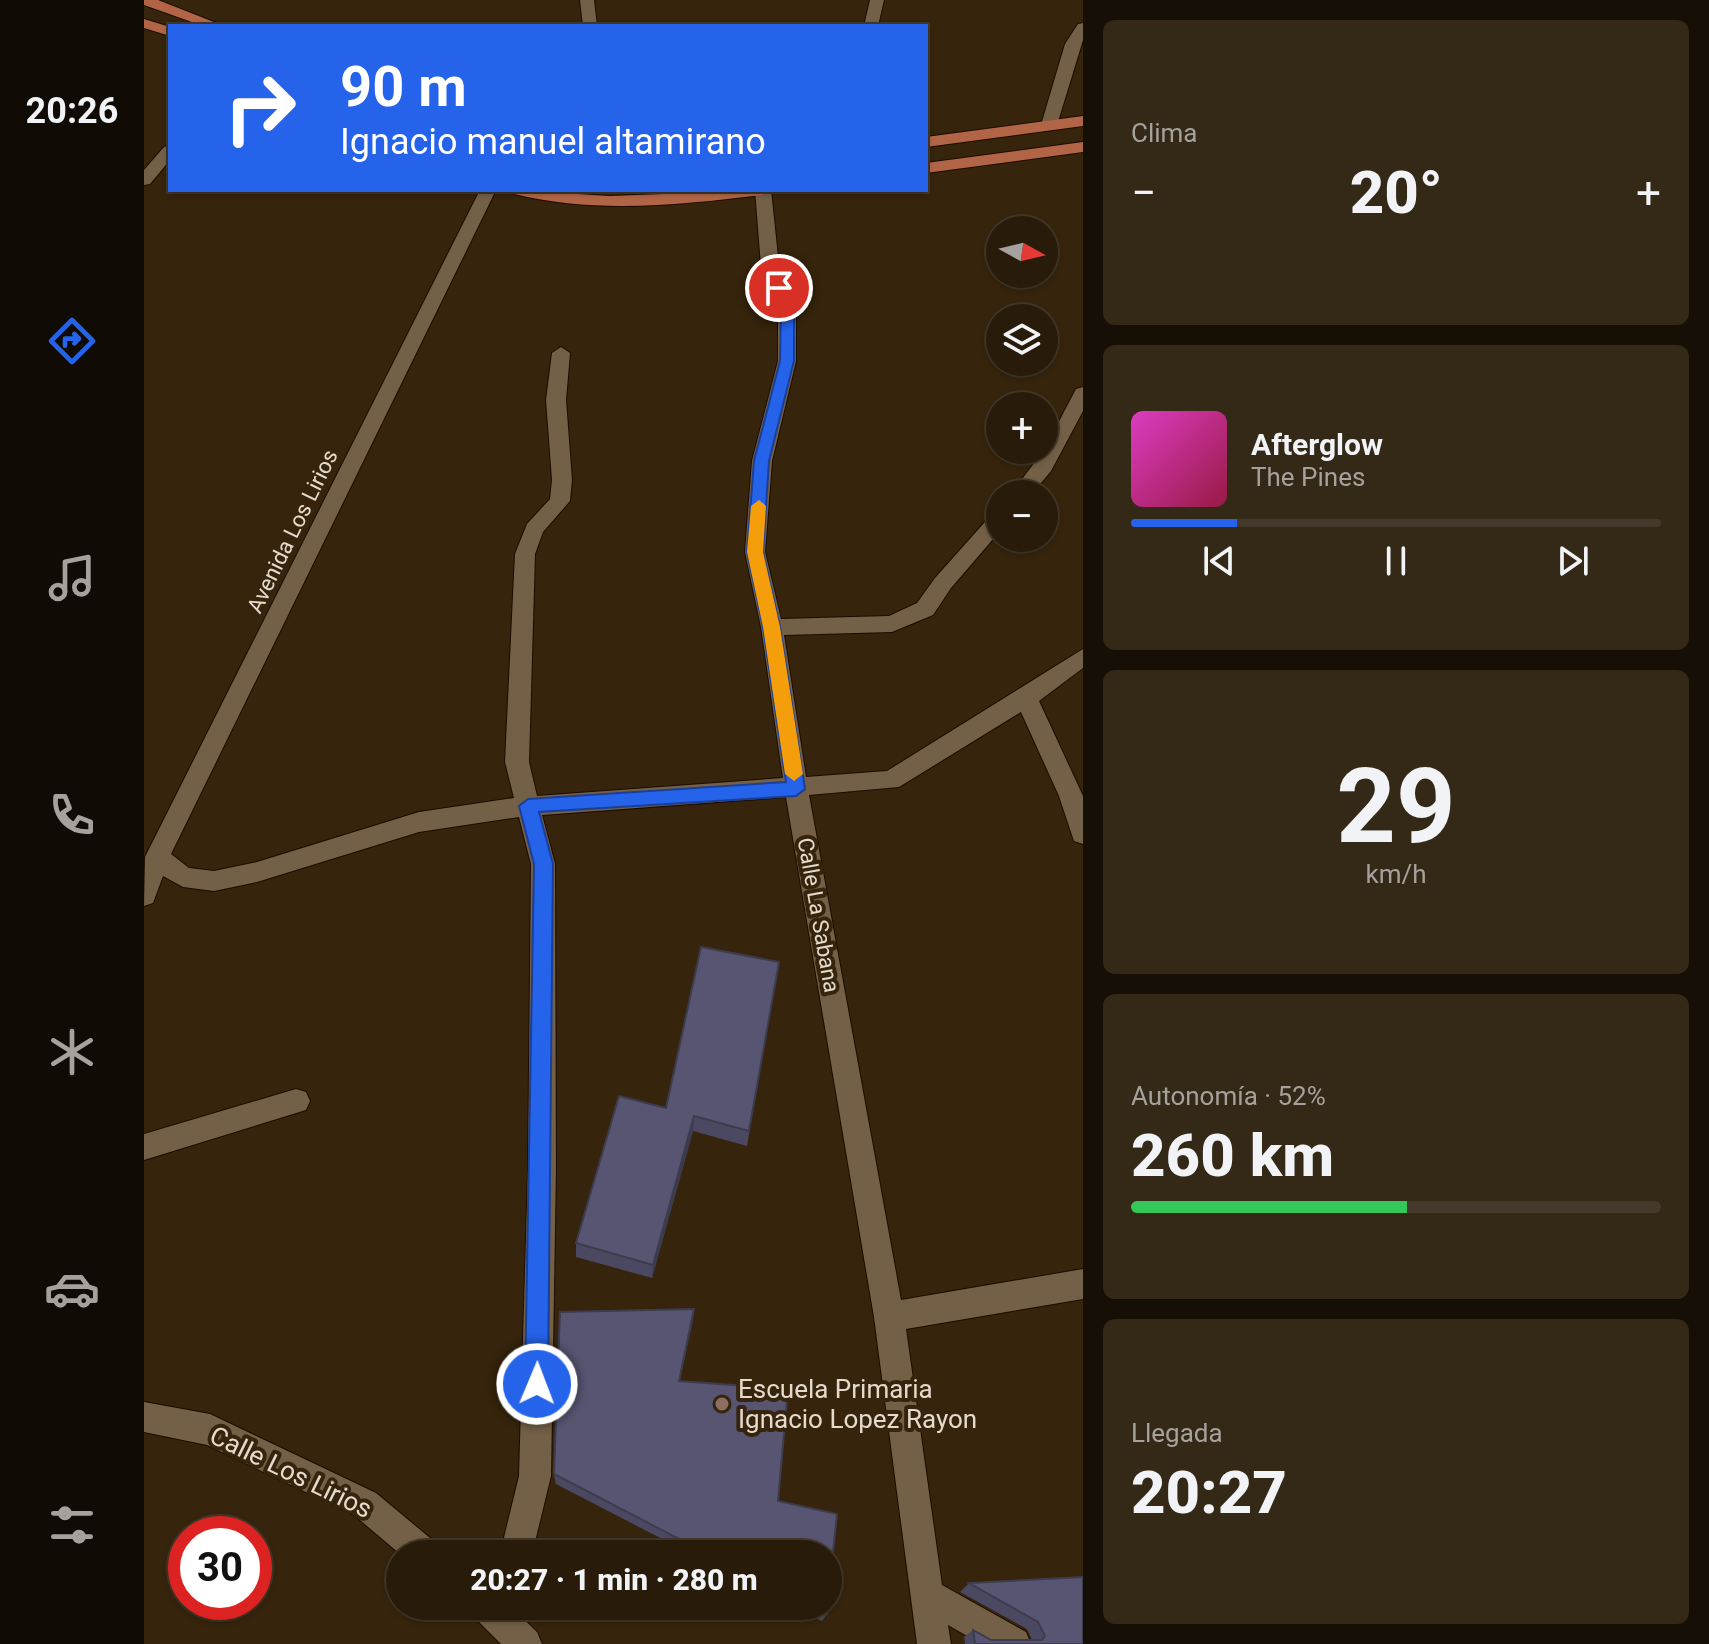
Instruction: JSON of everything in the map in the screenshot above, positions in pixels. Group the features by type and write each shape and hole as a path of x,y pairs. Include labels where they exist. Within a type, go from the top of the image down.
{"main road":[{"path":"144,0 211,24"},
{"path":"144,23 168,31"},
{"path":"928,142 1083,121"},
{"path":"928,168 1083,147"},
{"path":"533,192 586,200 626,201 745,192"}],"street":[{"path":"587,0 590,24"},
{"path":"871,24 877,0"},
{"path":"1049,125 1073,44 1083,27"},
{"path":"144,180 168,152"},
{"name":"Avenida Los Lirios","path":"144,896 157,857 487,192"},
{"name":"Calle La Sabana","path":"763,192 770,266 787,311 787,361 762,461 755,552 772,627 796,789 889,1317 934,1644"},
{"path":"519,1540 535,1476 542,1169 543,864 517,762 525,554 534,529 560,501 562,480 556,400 561,353"},
{"path":"1033,480 1083,393"},
{"path":"772,627 892,624 925,609 943,583 986,534"},
{"path":"157,857 183,877 214,881 257,872 419,822 528,806 891,780 1026,698 1083,657"},
{"path":"1026,698 1071,796 1083,834"},
{"path":"144,1147 296,1101"},
{"path":"889,1317 1083,1284"},
{"name":"Calle Los Lirios","path":"144,1417 210,1430 365,1504 408,1540"},
{"path":"927,1595 1014,1644"},
{"path":"505,1620 525,1644"}],"building":[{"path":"701,947 779,962 749,1131 694,1116 653,1265 576,1243 619,1096 666,1108"},
{"path":"694,1309 679,1381 788,1389 778,1501 837,1514 834,1540 681,1540 554,1474 560,1312"},
{"path":"1083,1577 1083,1644 975,1644 973,1630 991,1640 1042,1640 1045,1636 1038,1622 969,1583"}],"slow traffic":[{"path":"759,506 755,552 772,627 794,774"}],"place":[{"name":"Escuela Primaria Ignacio Lopez Rayon","path":"722,1404"}],"route":[{"path":"537,1384 542,1169 543,864 528,806 796,789 772,627 755,552 762,461 787,361 787,311 779,288"}]}
